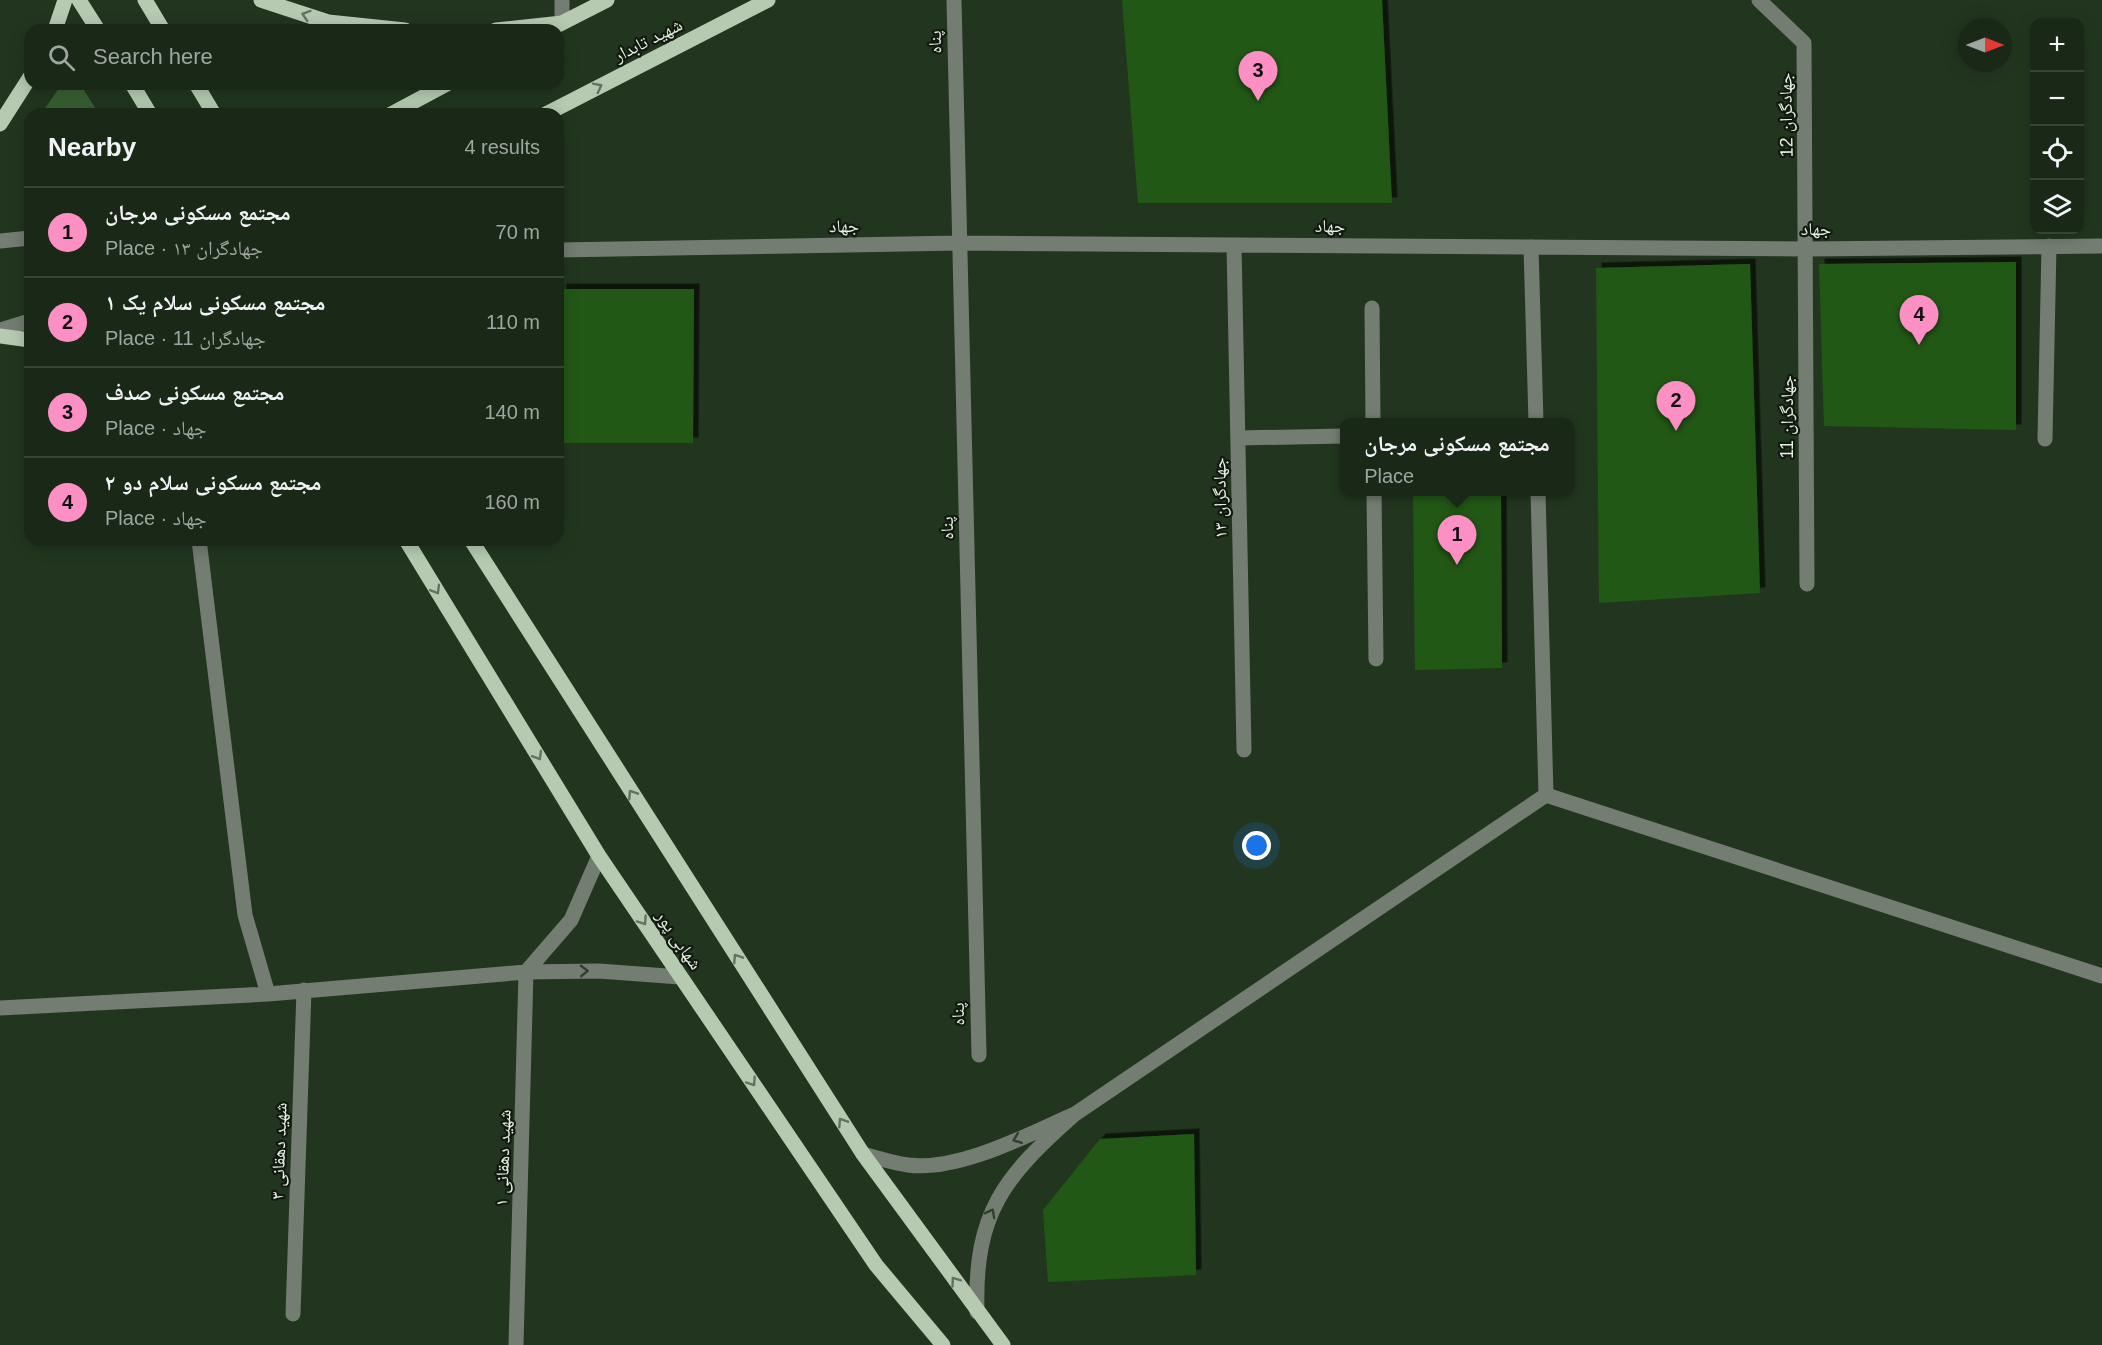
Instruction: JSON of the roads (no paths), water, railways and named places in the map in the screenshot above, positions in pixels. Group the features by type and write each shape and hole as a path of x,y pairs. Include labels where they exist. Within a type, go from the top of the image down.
{"main road":[{"path":"57,24 65,0"},
{"path":"79,0 94,24"},
{"path":"145,0 159,24"},
{"path":"261,0 328,22 347,24"},
{"path":"559,24 607,0"},
{"name":"شهید تابدار","path":"558,108 768,0"},
{"path":"0,124 24,86"},
{"path":"136,90 146,108"},
{"path":"200,90 210,108"},
{"path":"404,108 436,90"},
{"path":"0,336 24,339"},
{"name":"شهابی پور","path":"410,546 599,856 876,1265 943,1345"},
{"path":"475,546 863,1154 1003,1345"}],"street":[{"path":"556,24 562,0"},
{"name":"پناه","path":"954,0 979,1055"},
{"name":"جهادگران 12","path":"1759,0 1804,43 1807,249"},
{"path":"0,241 24,239"},
{"name":"جهاد","path":"564,250 960,243 1807,249 2102,246"},
{"name":"جهادگران ۱۳","path":"1234,245 1244,750"},
{"path":"2044,439 2049,246"},
{"path":"1531,247 1536,418"},
{"name":"جهادگران 11","path":"1807,249 1807,584"},
{"path":"1372,308 1373,418"},
{"path":"0,330 24,323"},
{"path":"1238,438 1340,436"},
{"path":"1374,496 1376,659"},
{"path":"1538,496 1546,795"},
{"path":"200,546 246,915 268,994"},
{"path":"1546,795 2102,976"},
{"path":"977,1312 976,1275 986,1223 1000,1195 1029,1155 1075,1114 1546,795"},
{"path":"526,972 571,920 599,856"},
{"path":"0,1008 268,994 526,972 599,971 680,977"},
{"name":"شهید دهقانی ۱","path":"516,1345 526,972"},
{"name":"شهید دهقانی ۳","path":"293,1314 304,990"},
{"path":"863,1154 909,1166 948,1164 1022,1137 1075,1114"}],"place":[{"name":"مجتمع مسکونی صدف","path":"1258,101"},
{"name":"مجتمع مسکونی سلام دو ۲","path":"1919,345"},
{"name":"مجتمع مسکونی سلام یک ۱","path":"1676,431"},
{"name":"مجتمع مسکونی مرجان","path":"1457,565"}]}
